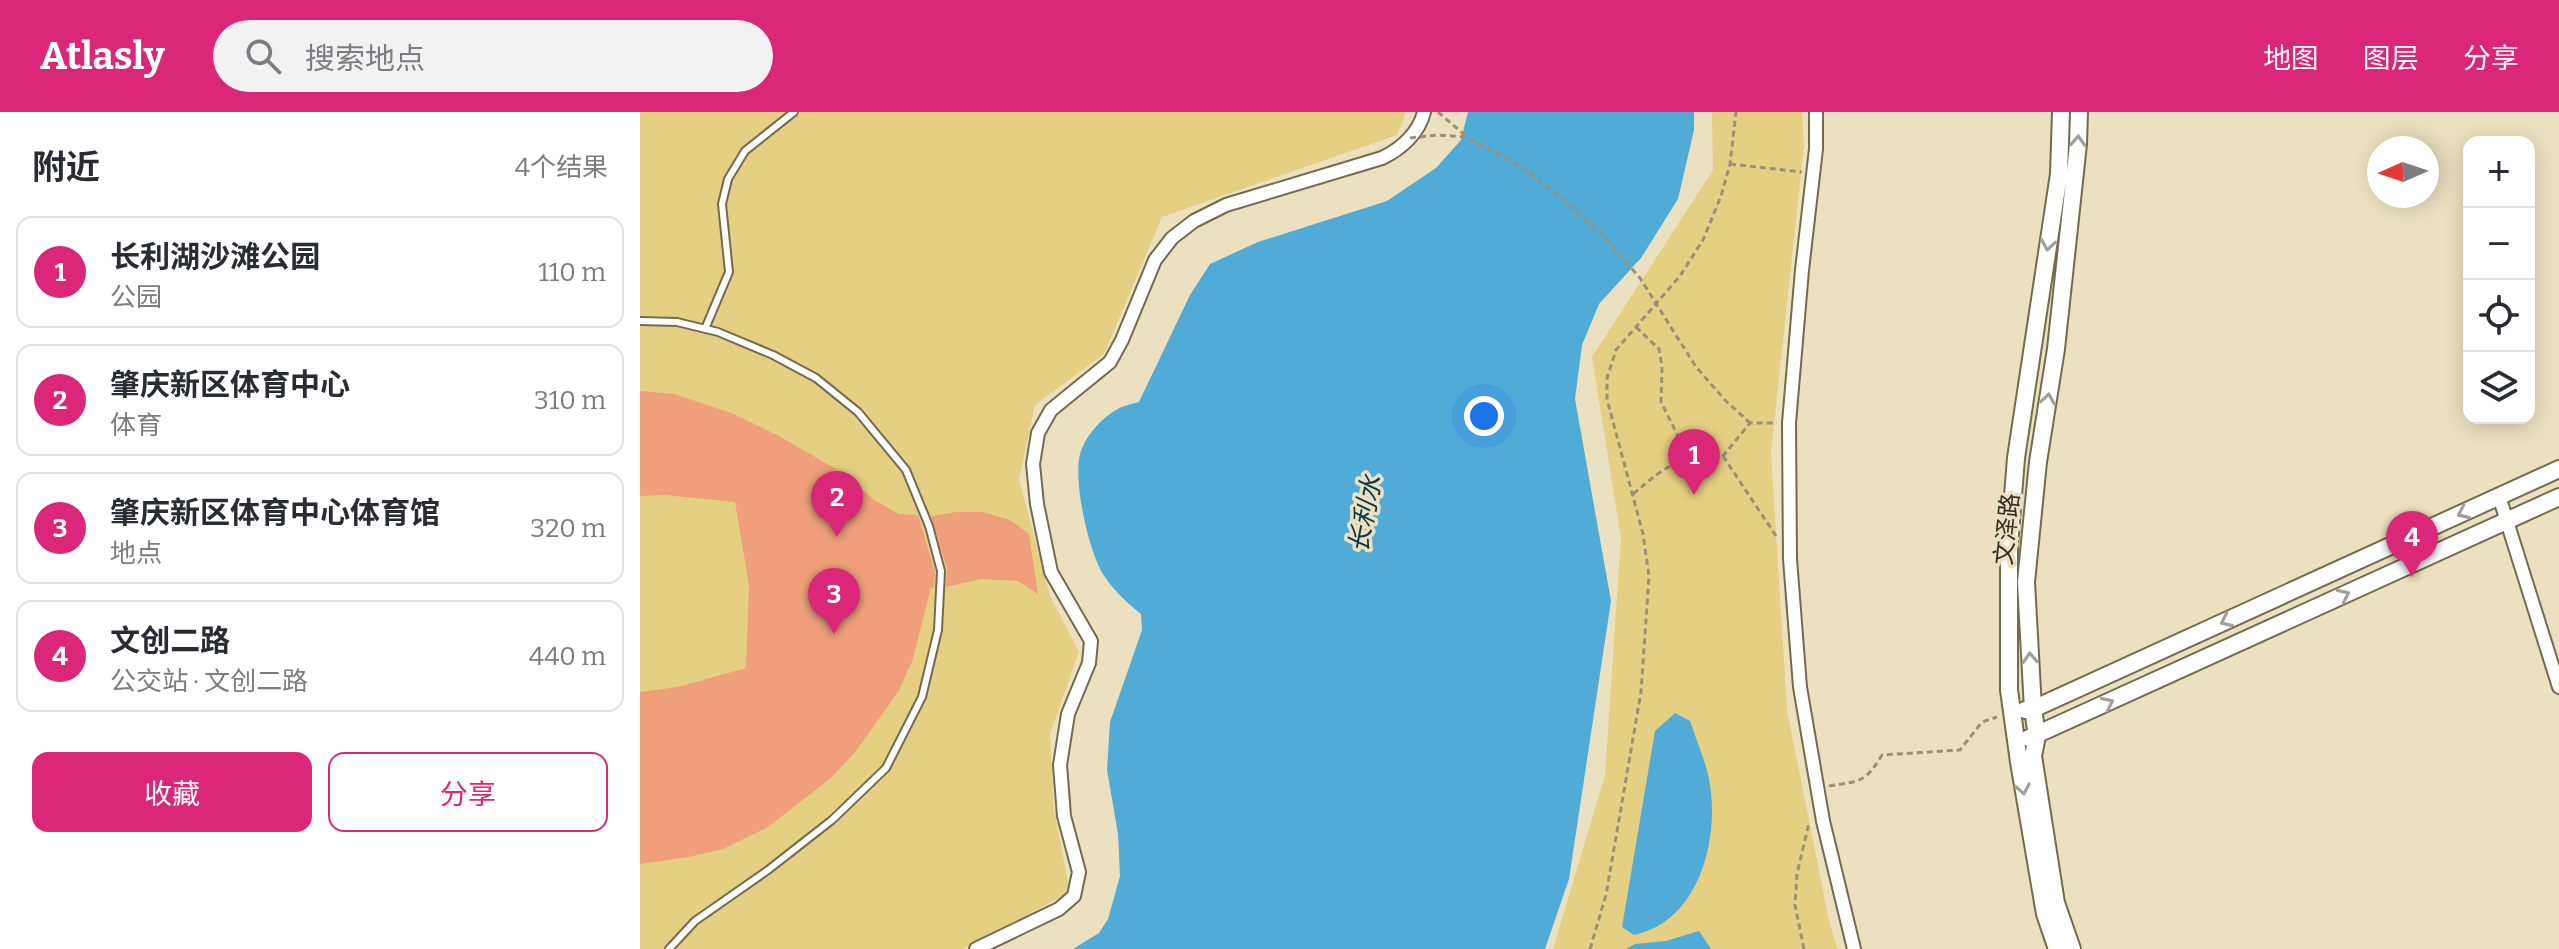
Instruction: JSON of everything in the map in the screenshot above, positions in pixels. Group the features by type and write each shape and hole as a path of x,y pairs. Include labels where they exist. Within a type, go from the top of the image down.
{"street":[{"path":"976,949 1059,909 1074,896 1079,872 1064,816 1060,765 1068,714 1089,663 1091,641 1051,572 1033,464 1038,433 1044,421 1051,410 1110,362 1155,260 1172,238 1194,221 1226,205 1397,151 1410,138 1424,112"},
{"path":"1816,112 1789,423 1790,559 1800,687 1817,788 1854,949"},
{"name":"文泽路","path":"2057,949 2045,914 2009,690 2009,546 2016,458 2059,174 2061,112"},
{"name":"文泽路","path":"2072,949 2056,903 2033,756 2037,736 2026,582 2038,462 2058,333 2079,112"},
{"path":"2013,712 2033,709 2559,469"},
{"path":"2499,496 2559,687"},
{"path":"2016,741 2037,736 2559,497"}],"lane":[{"path":"705,329 729,272 722,204 728,179 745,151 794,112"},
{"path":"640,321 677,322 705,329 773,355 816,378 858,412 906,470 929,526 941,571 938,630 922,697 886,768 832,820 695,921 669,949"}],"path":[{"path":"1438,112 1467,137 1522,167 1602,235 1640,278 1696,367 1750,423 1789,423"},
{"path":"1590,949 1606,895 1641,692 1649,576 1643,534 1607,399 1607,378 1616,350 1680,276 1703,240 1730,164 1736,112"},
{"path":"1410,138 1437,135 1467,137"},
{"path":"1730,164 1813,173"},
{"path":"1636,327 1659,349 1661,402 1689,458"},
{"path":"1633,494 1667,466 1689,458 1723,456 1750,423"},
{"path":"1723,456 1790,559"},
{"path":"1817,788 1858,781 1870,775 1882,755 1960,750 1982,722 2013,712"},
{"path":"1804,949 1795,905 1797,874 1811,816"}],"shaded area":[{"path":"640,112 1406,112 1397,135 1162,217 1104,354 1035,405 1019,479 1050,596 1079,652 1050,734 1054,810 1070,892 963,949 640,949"},
{"path":"1712,112 1802,112 1804,146 1771,452 1787,710 1830,925 1838,949 1553,949 1605,775 1621,538 1592,357 1713,170"}],"water":[{"name":"长利水","path":"1468,112 1694,112 1694,130 1678,199 1641,258 1599,304 1582,345 1575,399 1611,601 1569,879 1545,949 1073,949 1099,933 1108,919 1120,876 1118,834 1107,770 1110,722 1142,630 1141,614 1107,580 1092,549 1079,485 1079,459 1084,445 1098,424 1110,414 1139,402 1190,295 1210,264 1258,242 1387,201 1436,168 1461,140"},
{"path":"1675,713 1690,721 1709,777 1712,807 1707,854 1689,897 1674,914 1656,927 1634,935 1622,927 1655,731"},
{"path":"1699,931 1711,949 1626,949 1635,944 1666,941"}],"building":[{"path":"640,391 675,394 734,414 848,476 874,500 899,514 918,515 935,572 934,588 931,588 912,662 898,692 856,751 831,778 768,827 723,849 640,864 640,692 678,687 746,668 749,585 735,502 664,495 640,496"},
{"path":"983,512 1010,520 1029,534 1038,594 1018,581 981,579 946,587 947,569 931,516"}],"place":[{"name":"长利湖沙滩公园","path":"1694,495"},
{"name":"肇庆新区体育中心","path":"837,537"},
{"name":"文创二路","path":"2412,577"},
{"name":"肇庆新区体育中心体育馆","path":"834,634"}]}
